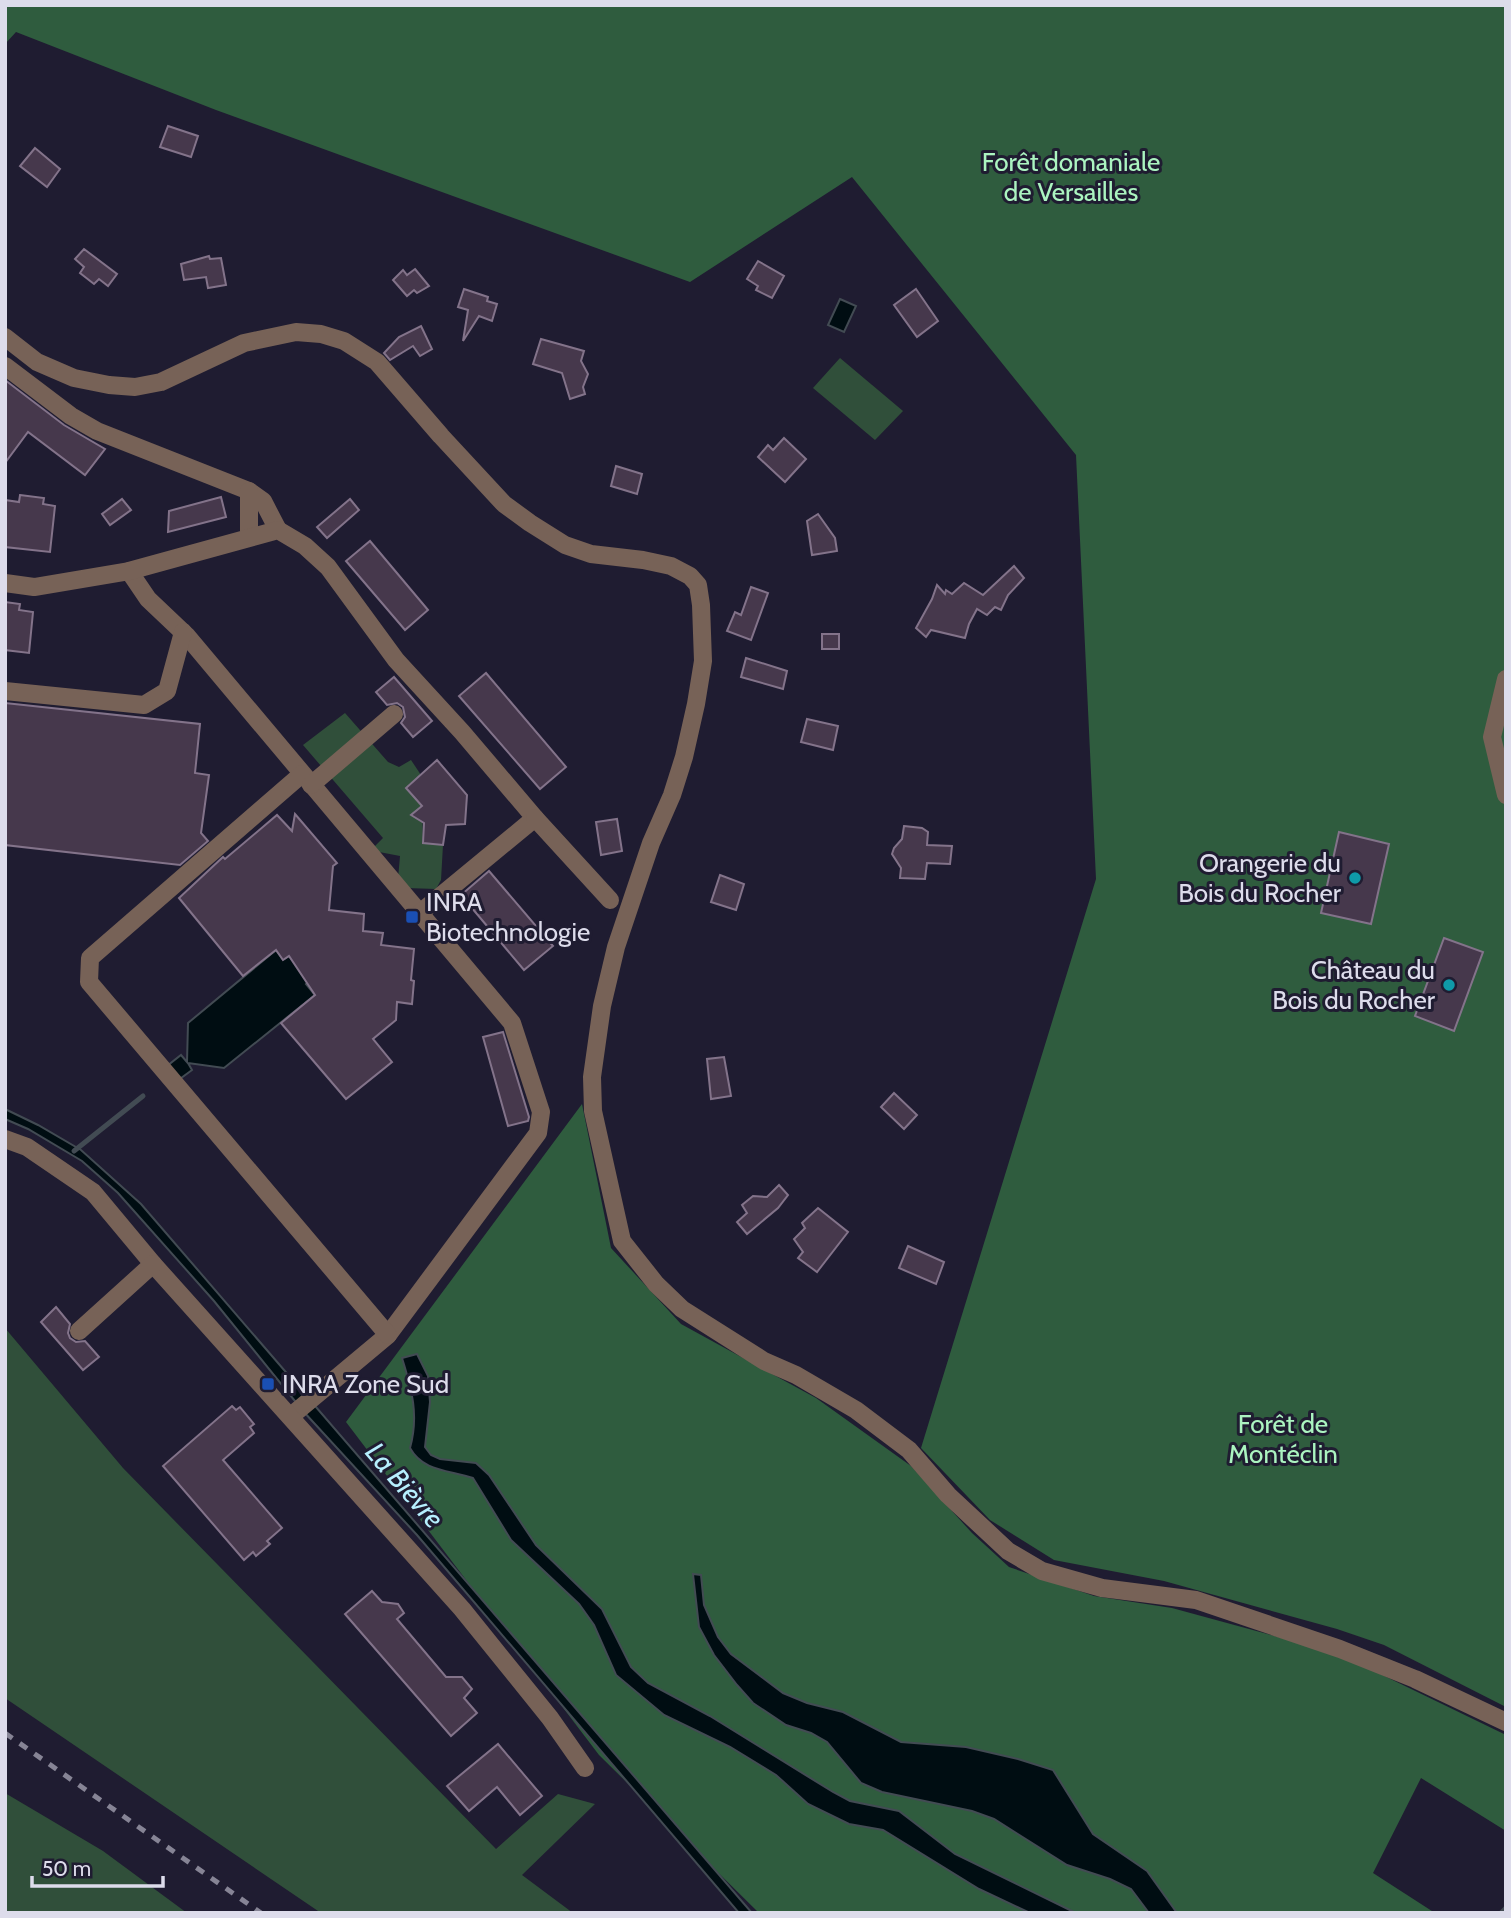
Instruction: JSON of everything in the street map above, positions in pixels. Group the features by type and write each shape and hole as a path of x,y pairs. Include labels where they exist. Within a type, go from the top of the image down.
{"street":[{"path":"5,337 37,362 74,378 135,387 161,382 244,343 283,334 321,334 344,341 377,362 504,505 530,523 565,545 591,554 671,566 690,576 698,585 701,605 703,661 696,704 684,757 616,947 602,1006 592,1077 593,1111 622,1241 656,1284 682,1309 764,1361 796,1375 856,1410 909,1450 947,1495 1008,1550 1042,1571 1102,1588 1196,1600 1365,1659 1415,1679 1506,1722"},
{"path":"5,366 71,416 97,431 249,491 264,500 278,530 305,546 328,567 396,660 610,900"},
{"path":"249,491 249,537"},
{"path":"5,583 34,587 130,571 278,530"},
{"path":"130,571 148,599 183,632 512,1023 541,1112 538,1133 388,1335 300,1408"},
{"path":"5,691 144,705 167,691 183,632"},
{"path":"1506,679 1492,737 1506,795"},
{"path":"388,1335 89,982 90,958 306,780 394,714"},
{"path":"420,913 535,818"},
{"path":"5,1139 27,1147 93,1192 153,1264 300,1408 550,1718 585,1768"},
{"path":"79,1331 153,1264"}],"green space":[{"path":"5,5 1506,5 1506,1707 1384,1645 1337,1629 1164,1581 1054,1560 990,1520 921,1448 1096,879 1076,455 852,177 690,282 216,110 16,32 5,44"},
{"path":"840,358 903,411 875,440 813,388"},
{"path":"345,713 388,762 399,767 411,760 421,775 406,788 422,806 423,843 443,845 441,880 436,889 406,888 398,879 400,856 372,849 383,838 303,745"},
{"path":"582,1104 611,1248 681,1324 816,1398 911,1466 972,1533 1009,1567 1094,1596 1172,1608 1337,1653 1506,1735 1506,1831 1421,1778 1373,1873 1435,1913 759,1913 599,1755 346,1422"},
{"path":"5,1328 123,1468 496,1849 558,1794 595,1804 522,1875 573,1913 321,1913 5,1698"},
{"path":"5,1793 103,1851 187,1913 7,1913"}],"shaded area":[{"path":"840,299 856,306 844,332 828,325"},
{"path":"276,950 283,960 289,956 310,980 306,984 315,995 224,1068 188,1063 192,1070 177,1081 167,1066 181,1055 187,1062 188,1023"},
{"path":"5,1109 81,1150 141,1204 752,1913 739,1913 417,1535 303,1411 214,1301 118,1193 82,1161 28,1129 5,1119"},
{"path":"417,1354 428,1376 430,1402 425,1447 431,1455 440,1459 476,1463 489,1475 536,1545 602,1609 631,1667 648,1683 710,1716 833,1792 850,1801 899,1811 955,1854 1076,1913 1030,1913 979,1889 883,1830 849,1824 808,1804 776,1775 730,1747 664,1715 616,1675 594,1625 579,1604 511,1540 473,1478 430,1466 415,1456 410,1448 414,1425 413,1403 402,1358"},
{"path":"693,1574 701,1575 704,1605 718,1637 731,1654 783,1693 807,1703 843,1712 901,1742 966,1747 1053,1770 1093,1834 1147,1871 1177,1913 1149,1913 1131,1889 1067,1865 994,1819 972,1811 882,1792 861,1783 827,1742 811,1733 786,1725 753,1703 737,1685 714,1655 699,1627"}],"building":[{"path":"168,126 198,136 191,157 160,147"},
{"path":"35,148 60,169 47,187 20,166"},
{"path":"84,249 117,274 108,286 99,279 94,284 80,273 84,267 75,259"},
{"path":"209,256 210,259 221,258 226,285 208,288 206,277 184,280 181,264"},
{"path":"758,261 784,276 772,298 756,290 758,286 747,279"},
{"path":"415,269 429,286 417,293 414,290 407,296 393,280 403,270 407,275"},
{"path":"464,289 488,297 487,301 497,304 492,321 479,316 463,341 468,310 458,307"},
{"path":"916,289 938,321 917,337 894,305"},
{"path":"421,326 432,349 420,356 413,346 390,360 384,353 399,337"},
{"path":"541,339 584,351 581,361 588,374 583,387 585,394 570,399 562,373 533,364"},
{"path":"5,380 64,425 105,449 85,475 28,432 5,463"},
{"path":"784,438 806,459 785,482 758,457 768,445 773,450"},
{"path":"616,466 642,474 637,494 611,486"},
{"path":"20,495 44,498 43,504 55,506 50,552 5,547 5,500 19,502"},
{"path":"221,497 226,517 168,532 169,511"},
{"path":"122,499 131,510 110,525 102,514"},
{"path":"350,499 359,510 327,538 317,527"},
{"path":"818,514 835,538 837,551 812,555 807,521"},
{"path":"370,541 428,610 405,630 346,561"},
{"path":"1014,566 1024,578 1008,595 1001,610 995,607 987,615 977,609 965,638 931,630 926,637 916,628 937,585 945,594 946,590 952,594 964,583 983,595"},
{"path":"751,587 768,593 751,640 727,631 735,612 741,615"},
{"path":"5,602 20,604 19,610 33,612 29,653 5,650"},
{"path":"822,634 839,634 839,649 822,649"},
{"path":"746,658 787,671 783,689 741,677"},
{"path":"486,673 566,767 540,789 459,696"},
{"path":"394,677 432,721 413,737 401,723 405,717 403,707 397,703 387,705 376,692"},
{"path":"5,703 200,724 195,773 209,775 201,833 208,841 180,865 5,845"},
{"path":"807,719 838,726 833,750 801,742"},
{"path":"437,760 467,795 465,824 446,825 443,845 423,843 424,823 411,815 422,806 406,788"},
{"path":"295,814 337,863 333,866 329,910 364,914 363,931 383,933 381,945 414,949 412,1004 397,1002 396,1020 373,1039 392,1062 346,1099 281,1023 315,995 289,956 283,960 276,950 243,976 179,898 223,857 225,859 277,815 292,831"},
{"path":"617,819 622,851 601,855 596,822"},
{"path":"904,826 922,828 928,832 927,845 952,846 950,864 927,863 925,879 900,878 901,868 892,854 902,839"},
{"name":"Orangerie du Bois du Rocher","path":"1339,832 1389,844 1371,924 1321,913"},
{"path":"489,871 553,946 524,970 461,895"},
{"path":"720,875 744,884 736,910 711,902"},
{"name":"Château du Bois du Rocher","path":"1444,938 1483,952 1454,1031 1415,1016"},
{"path":"503,1032 529,1117 528,1121 508,1126 483,1037"},
{"path":"724,1057 731,1096 711,1099 707,1059"},
{"path":"894,1093 917,1115 904,1129 881,1107"},
{"path":"779,1185 788,1195 778,1208 747,1234 737,1222 747,1213 742,1205 753,1196 767,1197"},
{"path":"818,1208 848,1232 817,1272 798,1258 803,1252 794,1239 805,1228 802,1223"},
{"path":"908,1246 944,1262 936,1284 899,1268"},
{"path":"56,1307 70,1324 70,1338 76,1342 85,1341 99,1357 83,1370 41,1322"},
{"path":"232,1406 236,1410 240,1407 254,1424 250,1427 254,1433 223,1460 282,1528 267,1541 270,1544 256,1556 253,1552 244,1560 163,1466"},
{"path":"372,1591 382,1602 398,1604 404,1613 397,1619 446,1677 462,1677 472,1689 464,1698 477,1713 451,1736 345,1614"},
{"path":"498,1744 542,1796 520,1815 497,1787 469,1811 447,1786"}],"waterway":[{"path":"74,1151 143,1096"},
{"path":"1501,1913 1506,1908"}],"railway":[{"path":"5,1733 261,1913"}],"place":[{"name":"Orangerie du Bois du Rocher","path":"1355,878"},
{"name":"INRA Biotechnologie","path":"412,917"},
{"name":"Château du Bois du Rocher","path":"1449,985"},
{"name":"INRA Zone Sud","path":"268,1384"}],"park label":[{"name":"Forêt domaniale de Versailles","path":"1071,177"},
{"name":"Forêt de Montéclin","path":"1283,1439"}],"water label":[{"name":"La Bièvre","path":"405,1485"}]}
